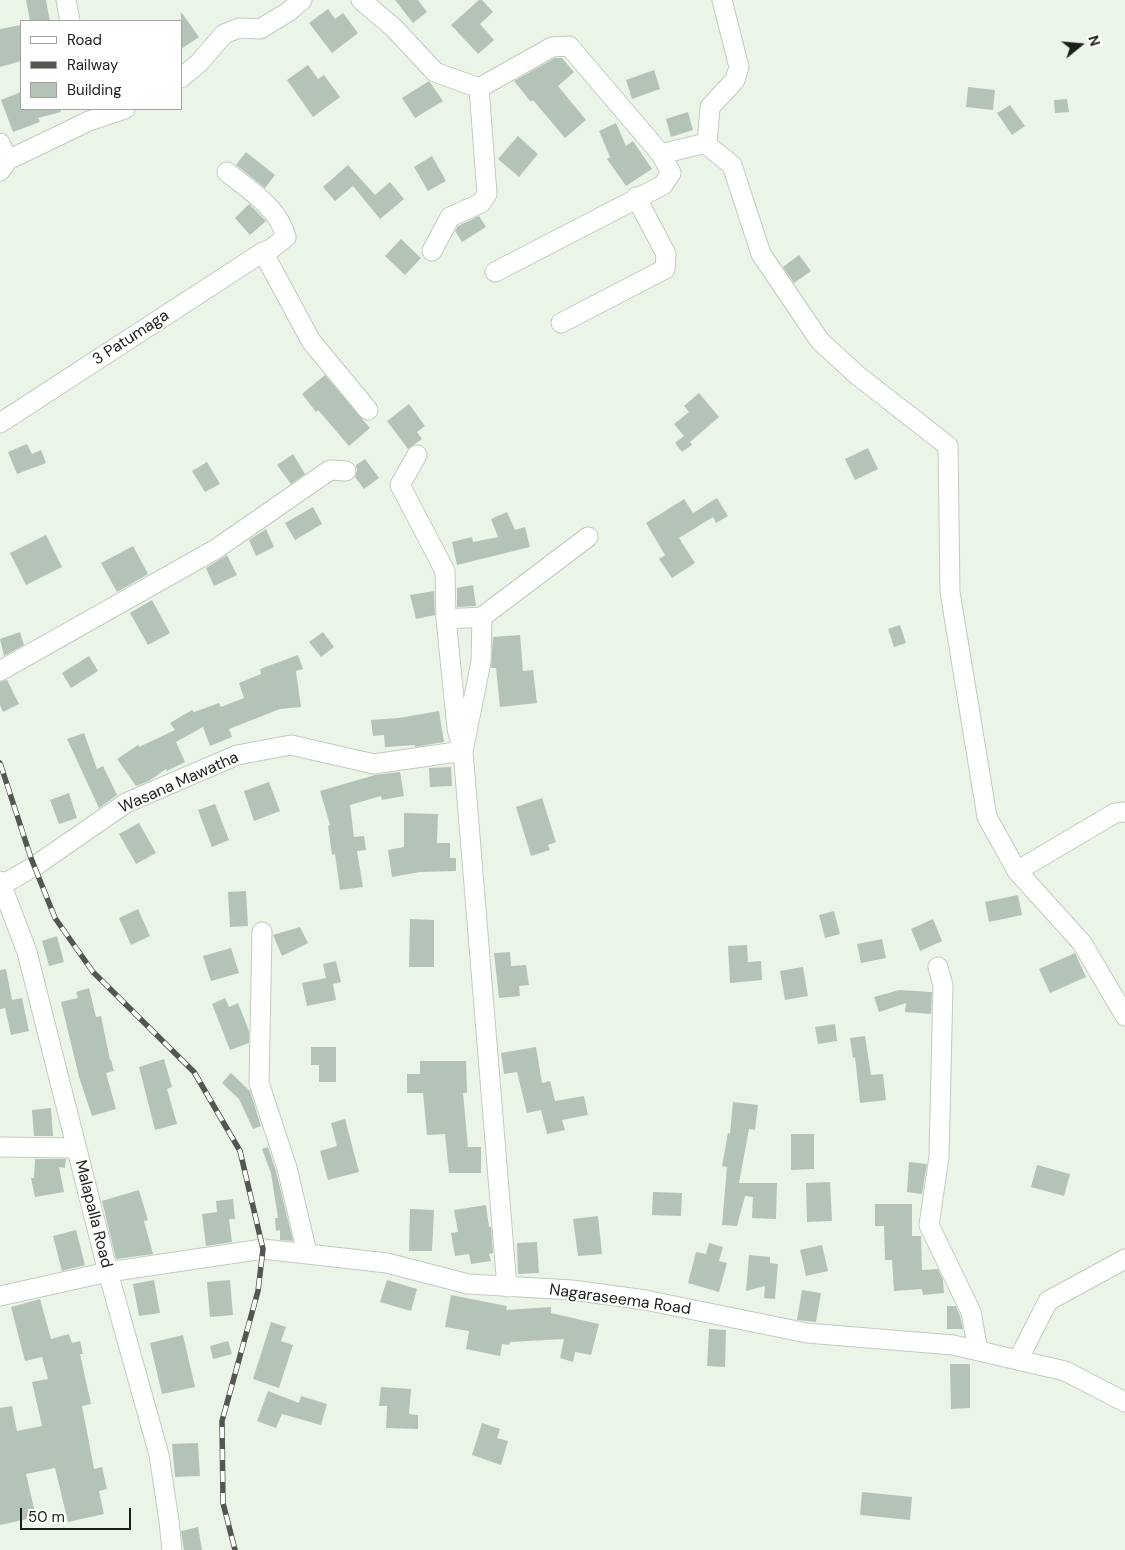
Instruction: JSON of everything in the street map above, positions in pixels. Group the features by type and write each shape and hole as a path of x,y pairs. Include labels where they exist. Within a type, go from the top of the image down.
{"street":[{"path":"66,0 70,20"},
{"path":"182,77 199,63 224,34 239,28 260,29 288,12 302,0"},
{"path":"361,0 394,28 435,72 480,88 552,47 569,46 661,154 671,173 663,185 636,197 494,272"},
{"path":"707,146 710,107 735,80 739,67 722,0"},
{"path":"432,251 450,217 481,203 487,194 480,88"},
{"path":"3,158 88,115 119,110"},
{"path":"661,154 702,144 732,165 760,254 820,341 857,375 948,446 950,592 987,817 1017,871 1082,943 1125,1016"},
{"name":"3 Patumaga","path":"0,423 263,252 271,249 286,237 283,224 266,203 227,172"},
{"path":"561,323 665,269 666,254 636,197"},
{"path":"263,252 311,341 368,410"},
{"path":"417,454 400,485 445,571 446,619 457,728 463,751 507,1287"},
{"path":"0,671 216,549 330,470 346,471"},
{"path":"446,619 482,617 588,537"},
{"path":"463,751 480,662 482,617"},
{"name":"Wasana Mawatha","path":"1,883 34,866 126,803 237,756 291,744 374,764 463,751"},
{"path":"1017,871 1115,813 1125,812"},
{"name":"Malapalla Road","path":"1,883 27,952 108,1272 159,1455 172,1550"},
{"path":"262,932 259,1083 287,1168 306,1253"},
{"path":"938,966 943,986 939,1157 929,1225 971,1312 978,1351"},
{"path":"0,1147 76,1148"},
{"name":"Nagaraseema Road","path":"0,1296 108,1272 263,1249 306,1253 388,1263 468,1284 572,1290 645,1300 807,1334 953,1345 1065,1371 1125,1402"},
{"path":"1018,1360 1048,1300 1125,1259"}],"building":[{"path":"26,0 46,0 50,20 30,20"},
{"path":"395,0 418,0 427,12 413,23"},
{"path":"479,0 482,0 493,12 480,24 494,40 478,54 451,25"},
{"path":"328,9 335,19 343,13 358,33 332,53 309,23"},
{"path":"181,12 199,37 182,48 182,20"},
{"path":"20,25 20,61 0,67 0,29"},
{"path":"555,58 562,58 574,72 558,86 586,120 565,138 514,81"},
{"path":"308,65 318,79 324,75 340,97 313,117 287,80"},
{"path":"654,70 660,89 632,99 626,80"},
{"path":"429,81 443,101 415,118 402,98"},
{"path":"968,87 995,90 993,110 966,107"},
{"path":"20,92 20,110 60,110 61,112 38,118 40,122 13,132 1,100"},
{"path":"1067,99 1069,112 1055,113 1054,100"},
{"path":"1010,105 1025,126 1012,135 997,113"},
{"path":"688,112 693,130 671,137 666,119"},
{"path":"616,123 626,146 633,141 652,169 626,186 607,159 610,157 599,131"},
{"path":"518,136 538,154 519,177 498,159"},
{"path":"246,152 275,175 265,188 236,165"},
{"path":"432,156 446,181 428,191 414,167"},
{"path":"348,165 375,195 390,182 404,199 380,219 353,186 335,201 323,187"},
{"path":"249,204 266,221 250,235 235,218"},
{"path":"479,216 486,227 462,242 455,231 458,226"},
{"path":"401,239 421,258 405,275 385,256"},
{"path":"799,255 811,271 794,283 783,267"},
{"path":"325,375 370,428 349,446 318,410 316,412 302,394"},
{"path":"699,393 719,417 690,442 692,445 682,452 675,443 684,436 674,424 689,412 684,406"},
{"path":"409,404 425,426 417,432 422,439 408,449 387,421"},
{"path":"27,444 32,454 41,450 46,463 17,474 8,452"},
{"path":"868,448 878,469 855,480 845,459"},
{"path":"293,454 305,474 291,484 277,465"},
{"path":"365,459 379,478 364,489 355,477 356,465"},
{"path":"207,462 220,484 205,492 192,471"},
{"path":"717,498 728,516 716,523 713,517 679,538 695,563 672,578 659,559 665,555 646,523 684,499 693,513"},
{"path":"313,507 322,524 295,540 285,523"},
{"path":"507,512 515,530 525,527 530,547 457,565 452,542 472,537 473,542 498,537 491,519"},
{"path":"266,529 274,547 256,556 249,540"},
{"path":"46,535 62,567 26,585 10,553"},
{"path":"133,546 148,574 117,592 101,563"},
{"path":"227,555 237,575 214,586 206,568"},
{"path":"473,585 476,606 457,607 457,588"},
{"path":"434,591 435,615 416,619 410,595"},
{"path":"152,600 170,633 148,645 130,613"},
{"path":"900,625 906,643 894,647 888,629"},
{"path":"20,632 24,645 4,656 0,639"},
{"path":"323,632 334,647 321,657 309,642"},
{"path":"520,635 523,671 533,670 537,703 500,707 496,668 491,668 493,637"},
{"path":"298,655 303,669 296,671 301,707 280,709 229,729 232,737 210,746 203,727 176,742 185,762 167,771 166,769 149,781 136,786 117,759 138,745 139,747 175,730 170,723 192,710 194,712 219,703 221,707 244,698 239,683 261,674 260,669"},
{"path":"89,656 98,671 71,688 62,673"},
{"path":"7,680 19,704 3,712 0,705 0,682"},
{"path":"439,711 444,742 415,747 415,745 385,747 384,735 373,736 371,720 399,718"},
{"path":"84,733 97,769 103,766 117,795 99,808 67,739"},
{"path":"451,767 452,786 430,787 429,768"},
{"path":"400,772 404,796 382,800 381,796 350,805 354,837 364,836 366,850 357,851 363,887 340,890 335,854 332,855 328,826 330,825 320,791 375,775"},
{"path":"269,782 280,811 254,821 244,791"},
{"path":"69,793 77,818 59,824 50,800"},
{"path":"542,798 556,842 548,845 550,850 531,856 516,807"},
{"path":"215,804 229,840 212,847 198,810"},
{"path":"404,813 438,814 437,843 450,843 450,858 456,858 456,871 420,872 392,877 388,850 404,847"},
{"path":"139,823 156,853 136,864 119,834"},
{"path":"246,891 248,926 230,927 228,892"},
{"path":"1018,895 1022,915 989,922 985,902"},
{"path":"138,909 150,936 131,945 119,918"},
{"path":"834,911 840,934 825,938 819,915"},
{"path":"410,919 434,920 434,967 409,967"},
{"path":"933,919 942,941 920,951 911,929"},
{"path":"300,927 308,943 282,956 273,935"},
{"path":"57,936 64,962 49,966 42,941"},
{"path":"882,939 886,958 861,963 857,944"},
{"path":"747,945 748,962 761,961 762,980 730,983 728,946"},
{"path":"231,948 239,973 211,981 203,956"},
{"path":"510,952 511,966 526,965 529,985 519,986 520,996 499,998 494,953"},
{"path":"1075,953 1086,977 1050,993 1039,969"},
{"path":"336,961 341,982 333,984 336,1000 307,1006 302,983 326,978 323,964"},
{"path":"803,967 808,996 785,1000 780,971"},
{"path":"6,969 12,1000 22,998 29,1031 11,1035 5,1008 0,1009 0,970"},
{"path":"89,988 96,1017 101,1016 114,1071 106,1073 116,1109 92,1116 79,1077 61,1002 78,998 76,992"},
{"path":"899,990 932,992 931,1014 905,1012 906,1003 879,1012 874,997"},
{"path":"225,998 229,1007 238,1003 249,1031 249,1043 230,1050 212,1004"},
{"path":"835,1024 837,1041 818,1044 815,1027"},
{"path":"865,1036 871,1075 883,1074 886,1100 860,1103 855,1057 853,1058 850,1038"},
{"path":"311,1047 336,1047 336,1082 319,1082 319,1065 311,1065"},
{"path":"536,1047 542,1083 550,1081 555,1101 584,1096 588,1115 562,1120 565,1130 547,1134 541,1110 527,1113 517,1072 504,1074 501,1053"},
{"path":"164,1059 172,1087 167,1089 177,1124 155,1130 139,1067"},
{"path":"420,1061 466,1061 467,1093 463,1093 468,1147 481,1147 481,1173 449,1173 445,1134 427,1135 423,1093 407,1093 407,1074 420,1074"},
{"path":"231,1073 250,1091 261,1126 253,1129 239,1099 222,1083"},
{"path":"733,1102 758,1105 755,1130 749,1129 739,1183 777,1183 776,1219 752,1218 753,1197 745,1196 737,1226 722,1225 727,1167 722,1166 728,1133 730,1134"},
{"path":"51,1108 53,1136 34,1136 32,1110"},
{"path":"345,1119 359,1172 328,1180 320,1151 337,1146 331,1123"},
{"path":"791,1134 814,1134 814,1169 791,1170"},
{"path":"268,1147 276,1171 293,1241 280,1240 280,1230 276,1231 275,1218 278,1218 271,1173 262,1149"},
{"path":"35,1159 66,1159 65,1168 59,1167 64,1192 35,1197 31,1178 34,1178"},
{"path":"909,1162 927,1164 922,1194 907,1192"},
{"path":"1037,1165 1070,1174 1064,1196 1031,1187"},
{"path":"830,1182 832,1221 807,1222 806,1183"},
{"path":"139,1190 148,1220 144,1221 153,1254 116,1259 102,1201"},
{"path":"653,1192 682,1193 681,1216 652,1215"},
{"path":"233,1199 235,1219 229,1219 232,1242 206,1246 202,1214 217,1212 216,1201"},
{"path":"875,1204 912,1204 912,1236 921,1236 922,1270 938,1269 943,1280 944,1293 923,1295 922,1289 894,1291 892,1260 885,1260 884,1226 875,1226"},
{"path":"486,1205 489,1227 491,1227 493,1253 489,1254 491,1261 471,1264 469,1254 455,1256 451,1233 458,1232 454,1210"},
{"path":"410,1209 434,1210 432,1251 409,1251"},
{"path":"598,1216 602,1254 578,1256 573,1219"},
{"path":"76,1230 85,1265 62,1271 53,1236"},
{"path":"537,1242 539,1273 518,1274 517,1243"},
{"path":"709,1243 723,1247 719,1261 727,1263 719,1292 688,1283 696,1252 706,1254"},
{"path":"822,1245 828,1271 806,1276 800,1250"},
{"path":"749,1255 770,1257 770,1263 778,1264 775,1299 764,1298 765,1286 746,1291"},
{"path":"154,1280 160,1313 139,1316 133,1284"},
{"path":"230,1280 233,1315 210,1317 207,1282"},
{"path":"387,1280 417,1289 411,1311 380,1302"},
{"path":"802,1290 821,1293 816,1322 797,1320"},
{"path":"451,1295 507,1306 506,1310 551,1307 551,1313 599,1324 591,1355 575,1352 573,1362 560,1358 564,1339 510,1342 509,1345 502,1344 500,1356 466,1349 469,1331 445,1327"},
{"path":"40,1299 51,1339 69,1334 72,1343 80,1341 83,1354 80,1354 91,1404 82,1406 94,1469 102,1467 107,1489 99,1491 104,1514 68,1522 55,1468 26,1474 36,1517 0,1525 0,1408 12,1406 17,1431 42,1426 32,1382 48,1379 42,1357 25,1361 11,1307"},
{"path":"947,1306 956,1306 963,1329 947,1329"},
{"path":"271,1322 286,1327 281,1341 293,1345 279,1388 253,1379"},
{"path":"709,1329 726,1330 725,1367 707,1366"},
{"path":"183,1335 195,1387 162,1394 150,1343"},
{"path":"228,1341 232,1354 213,1359 210,1346"},
{"path":"950,1364 970,1364 970,1408 951,1409"},
{"path":"381,1387 411,1389 409,1414 418,1415 418,1429 386,1428 387,1406 379,1406"},
{"path":"268,1391 299,1403 301,1396 327,1404 321,1425 282,1414 276,1428 257,1421"},
{"path":"482,1423 500,1429 497,1438 508,1441 501,1465 472,1455"},
{"path":"198,1443 200,1476 175,1477 172,1444"},
{"path":"862,1492 912,1497 910,1520 860,1515"},
{"path":"198,1527 202,1550 184,1550 181,1531"}],"railway":[{"path":"0,763 31,858 55,918 93,972 194,1072 240,1151 263,1249 258,1291 222,1421 223,1503 235,1550"}]}
